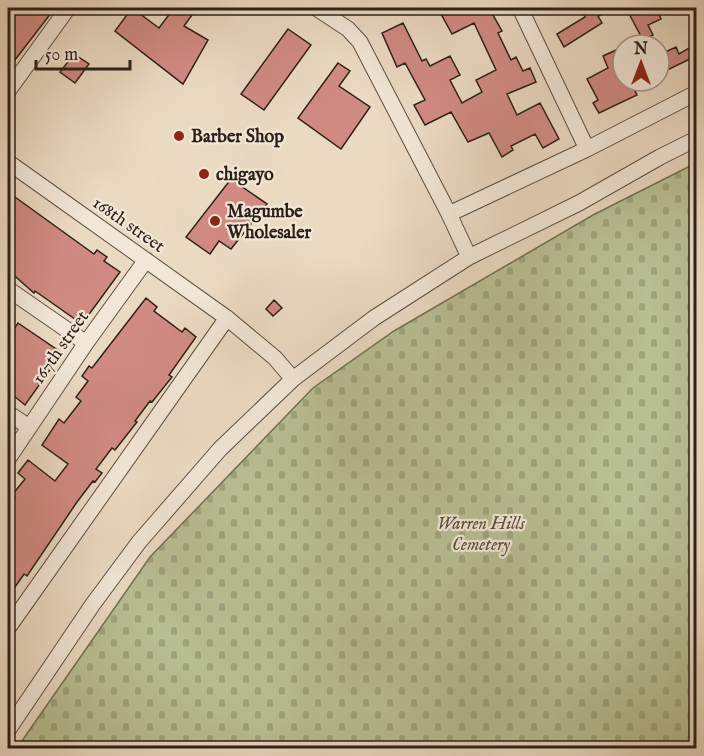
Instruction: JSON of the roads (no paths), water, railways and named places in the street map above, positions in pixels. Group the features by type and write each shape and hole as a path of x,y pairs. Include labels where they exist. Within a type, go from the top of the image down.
{"street":[{"path":"8,91 68,8"},
{"path":"316,8 348,29 360,42 469,257"},
{"path":"520,8 587,149"},
{"path":"449,214 587,149 696,93"},
{"path":"8,730 93,604 139,542 220,448 292,379 374,318 469,257 579,203 696,139"},
{"name":"168th street","path":"8,162 226,318 275,358 292,379"},
{"name":"167th street","path":"8,459 86,343 146,260"},
{"path":"8,289 86,343"},
{"path":"8,628 226,318"},
{"path":"8,413 29,427"}],"place":[{"name":"Barber Shop","path":"179,136"},
{"name":"chigayo","path":"204,174"},
{"name":"Magumbe Wholesaler","path":"215,221"}],"park label":[{"name":"Warren Hills Cemetery","path":"481,533"}]}
